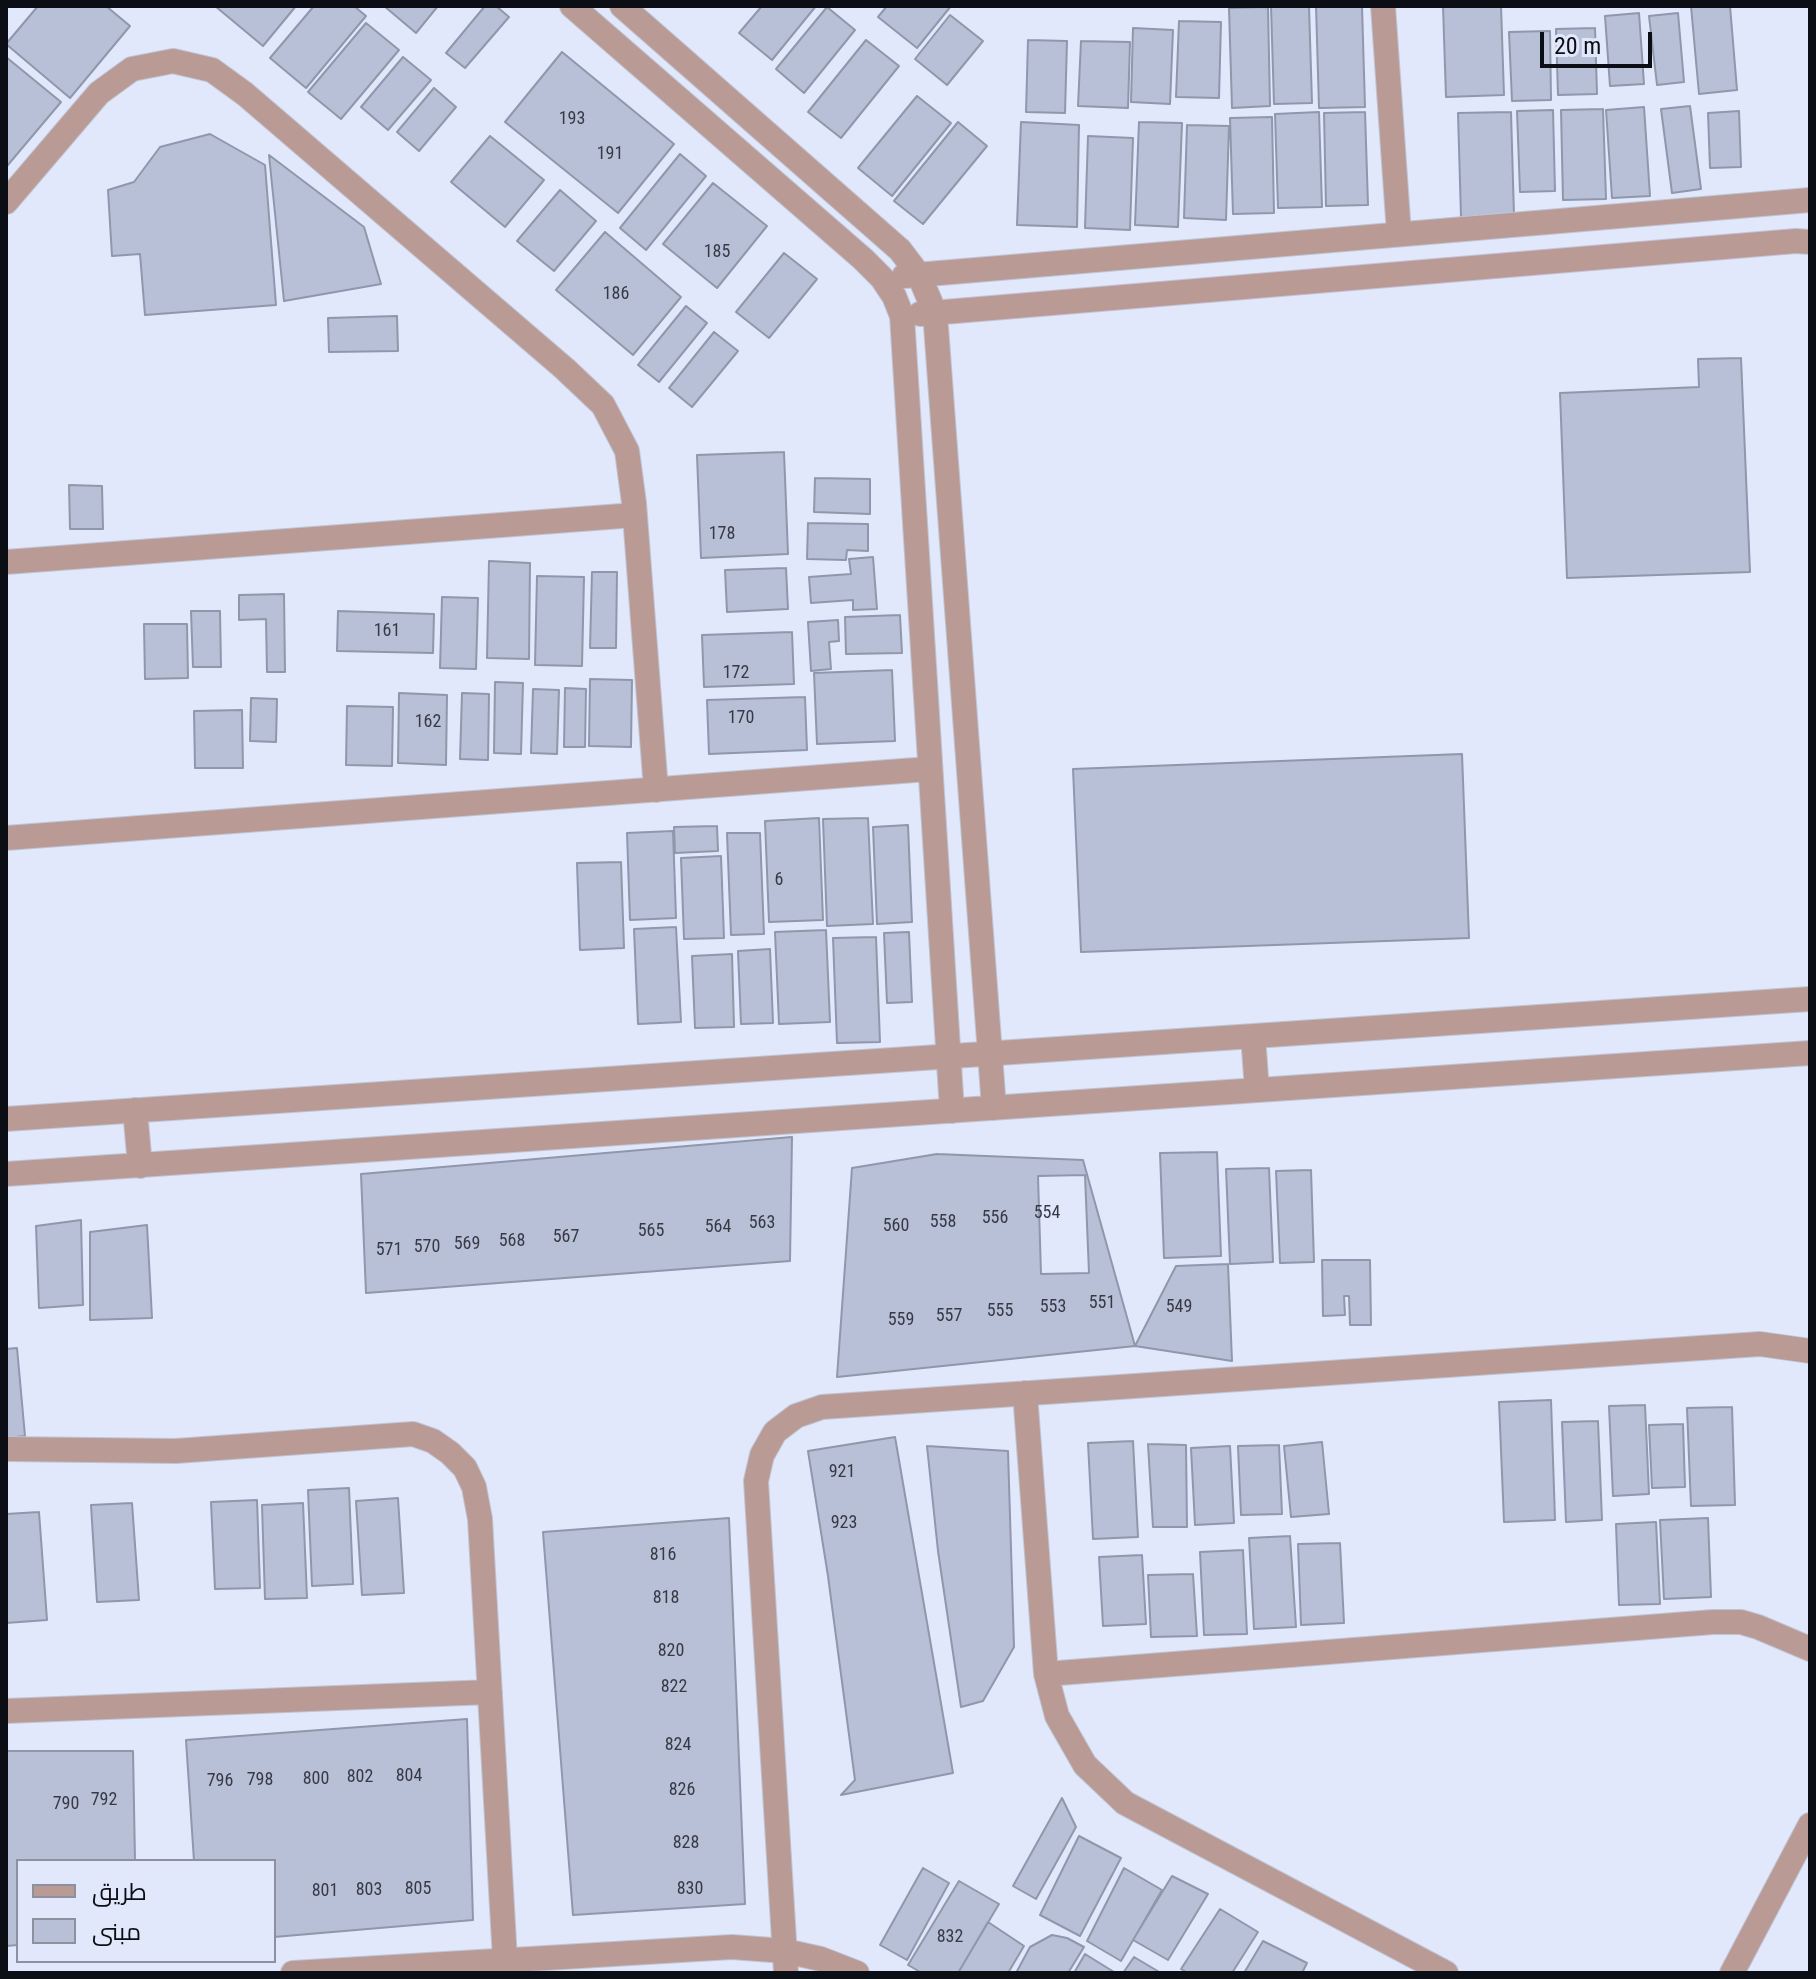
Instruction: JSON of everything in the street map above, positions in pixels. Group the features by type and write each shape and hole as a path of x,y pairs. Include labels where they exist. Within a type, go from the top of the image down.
{"street":[{"path":"572,6 882,278 902,316 952,1111"},
{"path":"622,6 900,250 919,275 935,313 994,1108"},
{"path":"1383,6 1399,234"},
{"path":"6,202 99,93 132,69 173,61 212,70 245,94 437,258 603,405 627,451 635,515 656,790"},
{"path":"882,278 1810,200"},
{"path":"902,316 1810,242"},
{"path":"6,562 635,515"},
{"path":"928,741 968,738"},
{"path":"6,838 929,769"},
{"path":"6,1119 1810,999"},
{"path":"1253,1036 1257,1090"},
{"path":"6,1174 1810,1053"},
{"path":"135,1110 140,1166"},
{"path":"786,1962 756,1481 762,1455 775,1432 796,1416 822,1407 1760,1344 1810,1351"},
{"path":"1025,1393 1046,1674 1057,1716 1085,1765 1125,1803 1446,1973"},
{"path":"6,1449 176,1451 413,1434 433,1441 465,1468 474,1487 480,1519 505,1960"},
{"path":"1046,1674 1713,1622 1741,1622 1810,1649"},
{"path":"6,1711 490,1692"},
{"path":"1732,1973 1810,1825"},
{"path":"293,1973 732,1947 786,1962 821,1959 857,1973"}],"building":[{"path":"38,6 106,6 130,26 70,98 6,44"},
{"path":"215,6 296,6 263,46"},
{"path":"314,6 354,6 366,16 306,88 270,58"},
{"path":"384,6 438,6 416,33"},
{"path":"485,6 496,6 509,17 465,68 446,53"},
{"path":"762,6 816,6 772,60 739,33"},
{"path":"887,6 951,6 917,48 878,17"},
{"path":"1271,6 1309,6 1312,103 1274,104"},
{"path":"1316,6 1362,6 1365,107 1319,108"},
{"path":"1443,6 1501,6 1504,95 1446,97"},
{"path":"1691,6 1730,6 1737,90 1699,94"},
{"path":"827,7 855,30 804,93 776,69"},
{"path":"1268,7 1270,106 1232,108 1229,8"},
{"path":"1639,13 1644,84 1610,86 1605,16"},
{"path":"1678,13 1684,82 1657,85 1649,16"},
{"path":"950,15 983,41 947,85 915,59"},
{"path":"1179,21 1221,22 1219,98 1176,97"},
{"path":"366,23 399,50 341,119 308,92"},
{"path":"1133,28 1173,30 1170,104 1131,102"},
{"path":"1595,28 1597,94 1558,95 1556,29"},
{"path":"1550,31 1551,100 1512,101 1509,32"},
{"path":"866,40 899,66 841,138 808,112"},
{"path":"1028,40 1067,41 1065,113 1026,112"},
{"path":"1081,41 1130,42 1128,108 1078,106"},
{"path":"562,52 674,144 618,213 505,122"},
{"path":"6,57 61,102 7,166 6,165"},
{"path":"403,57 431,80 388,130 361,107"},
{"path":"434,88 456,107 419,151 397,132"},
{"path":"917,96 951,123 892,196 858,168"},
{"path":"1690,106 1701,189 1672,193 1661,109"},
{"path":"1644,107 1650,196 1612,198 1606,110"},
{"path":"1603,109 1606,199 1563,200 1561,110"},
{"path":"1553,110 1555,191 1520,192 1517,111"},
{"path":"1739,111 1741,167 1710,168 1708,113"},
{"path":"1319,112 1322,207 1278,208 1275,114"},
{"path":"1365,112 1368,205 1326,206 1324,113"},
{"path":"1511,112 1514,216 1461,217 1458,113"},
{"path":"1272,117 1274,213 1233,214 1230,118"},
{"path":"958,122 987,146 923,224 894,201"},
{"path":"1021,122 1079,125 1077,227 1017,225"},
{"path":"1139,122 1182,123 1178,227 1135,225"},
{"path":"1187,125 1229,126 1226,220 1184,218"},
{"path":"210,134 265,165 276,305 145,315 140,254 112,256 108,190 134,182 160,147"},
{"path":"490,136 544,180 505,227 451,182"},
{"path":"1088,136 1133,138 1130,230 1085,228"},
{"path":"680,154 706,176 646,250 620,228"},
{"path":"269,155 364,227 381,284 284,301"},
{"path":"713,183 767,226 717,288 663,244"},
{"path":"560,190 596,221 554,271 517,241"},
{"path":"605,232 681,297 633,355 556,290"},
{"path":"784,253 817,279 769,338 736,312"},
{"path":"686,306 707,323 659,382 638,365"},
{"path":"397,316 398,351 329,352 328,318"},
{"path":"714,332 738,351 692,407 669,388"},
{"path":"1741,358 1750,572 1567,578 1560,393 1699,387 1698,359"},
{"path":"784,452 788,554 701,558 697,455"},
{"path":"815,478 870,479 870,514 814,512"},
{"path":"69,485 102,486 103,529 70,529"},
{"path":"808,523 868,524 868,551 847,550 846,560 807,559"},
{"path":"873,557 877,609 853,610 853,600 811,603 809,577 851,574 849,559"},
{"path":"489,561 530,563 529,659 487,658"},
{"path":"786,568 788,609 727,612 725,570"},
{"path":"592,572 617,572 616,648 590,648"},
{"path":"537,576 584,577 582,666 535,665"},
{"path":"284,594 285,672 267,672 266,619 239,620 239,595"},
{"path":"442,597 478,598 476,669 440,668"},
{"path":"191,611 220,611 221,667 193,667"},
{"path":"338,611 434,614 433,653 337,651"},
{"path":"900,615 902,653 846,654 845,617"},
{"path":"838,620 839,641 829,642 831,669 811,671 808,622"},
{"path":"144,624 187,624 188,678 145,679"},
{"path":"792,632 794,684 704,687 702,635"},
{"path":"892,670 895,741 817,744 814,673"},
{"path":"590,679 632,680 631,747 589,746"},
{"path":"495,682 523,683 521,754 494,753"},
{"path":"565,688 586,689 585,747 564,747"},
{"path":"533,689 559,690 557,754 531,753"},
{"path":"399,693 447,695 446,765 398,763"},
{"path":"462,693 489,694 488,760 460,759"},
{"path":"805,697 807,750 709,754 707,700"},
{"path":"251,698 277,699 276,742 250,741"},
{"path":"347,706 393,707 392,766 346,765"},
{"path":"242,710 243,768 195,768 194,711"},
{"path":"1462,754 1469,938 1081,952 1073,769"},
{"path":"819,818 823,920 769,922 765,821"},
{"path":"868,818 873,924 827,926 823,819"},
{"path":"908,825 912,922 877,924 873,827"},
{"path":"717,826 718,851 675,853 674,827"},
{"path":"673,831 676,918 630,920 627,833"},
{"path":"727,833 760,833 764,934 731,935"},
{"path":"721,856 724,938 684,939 681,858"},
{"path":"621,862 624,948 580,950 577,863"},
{"path":"676,927 681,1022 638,1024 634,929"},
{"path":"826,930 830,1022 779,1024 775,932"},
{"path":"909,932 912,1002 887,1003 884,933"},
{"path":"876,937 880,1042 837,1043 833,938"},
{"path":"770,949 773,1023 741,1024 738,951"},
{"path":"732,954 734,1027 695,1028 692,956"},
{"path":"792,1137 790,1261 366,1293 361,1174"},
{"path":"1217,1152 1221,1256 1164,1258 1160,1153"},
{"path":"937,1154 1083,1160 1135,1346 837,1377 852,1168"},
{"path":"1269,1168 1273,1262 1230,1264 1226,1169"},
{"path":"1311,1170 1314,1262 1280,1263 1276,1171"},
{"path":"1085,1175 1089,1273 1041,1274 1038,1176"},
{"path":"81,1220 83,1305 39,1308 36,1226"},
{"path":"147,1225 152,1318 90,1320 90,1232"},
{"path":"1322,1260 1370,1260 1371,1325 1350,1325 1349,1296 1344,1296 1345,1315 1323,1316"},
{"path":"1228,1264 1232,1361 1135,1346 1176,1266"},
{"path":"17,1348 25,1436 6,1438 6,1349"},
{"path":"1551,1400 1555,1520 1504,1522 1499,1402"},
{"path":"1645,1405 1649,1494 1613,1496 1609,1406"},
{"path":"1732,1407 1735,1505 1691,1506 1687,1408"},
{"path":"1598,1421 1602,1520 1566,1522 1562,1422"},
{"path":"1683,1424 1685,1487 1652,1488 1649,1425"},
{"path":"895,1437 953,1773 841,1795 855,1780 808,1451"},
{"path":"1133,1441 1138,1537 1093,1539 1088,1443"},
{"path":"1322,1442 1329,1514 1291,1517 1284,1446"},
{"path":"1148,1444 1186,1445 1187,1527 1153,1527"},
{"path":"1279,1445 1282,1514 1241,1515 1238,1446"},
{"path":"927,1446 1008,1451 1014,1647 983,1701 961,1707 938,1551"},
{"path":"1230,1446 1234,1523 1195,1525 1191,1448"},
{"path":"349,1488 353,1584 312,1586 308,1490"},
{"path":"398,1498 404,1593 362,1595 356,1501"},
{"path":"257,1500 260,1588 215,1589 211,1502"},
{"path":"132,1503 139,1600 97,1602 91,1505"},
{"path":"303,1503 307,1598 265,1599 262,1505"},
{"path":"39,1512 47,1620 6,1623 6,1514"},
{"path":"729,1518 745,1904 573,1915 543,1532"},
{"path":"1708,1518 1711,1597 1664,1599 1660,1520"},
{"path":"1656,1522 1660,1604 1619,1605 1616,1524"},
{"path":"1290,1536 1296,1627 1254,1629 1249,1538"},
{"path":"1340,1543 1344,1623 1301,1625 1298,1544"},
{"path":"1243,1550 1247,1634 1204,1635 1200,1552"},
{"path":"1142,1555 1146,1624 1103,1626 1099,1557"},
{"path":"1193,1574 1197,1636 1151,1637 1148,1575"},
{"path":"467,1719 473,1920 276,1937 276,1859 194,1859 186,1740"},
{"path":"6,1751 133,1751 135,1859 16,1859 16,1945 6,1946"},
{"path":"1062,1798 1076,1827 1036,1899 1013,1886"},
{"path":"1079,1836 1121,1858 1080,1936 1040,1915"},
{"path":"923,1868 949,1883 907,1960 880,1945"},
{"path":"1124,1868 1162,1890 1121,1961 1087,1941"},
{"path":"1172,1876 1208,1894 1168,1960 1133,1940"},
{"path":"959,1881 999,1904 958,1973 922,1973 908,1965"},
{"path":"1220,1909 1258,1932 1232,1973 1188,1973 1181,1969"},
{"path":"988,1922 1024,1946 1008,1973 958,1973"},
{"path":"1052,1935 1067,1938 1084,1947 1068,1973 1016,1973 1030,1947"},
{"path":"1263,1941 1307,1963 1302,1973 1244,1973"},
{"path":"1085,1954 1114,1972 1114,1973 1074,1973"},
{"path":"1134,1957 1161,1973 1123,1973"}]}
